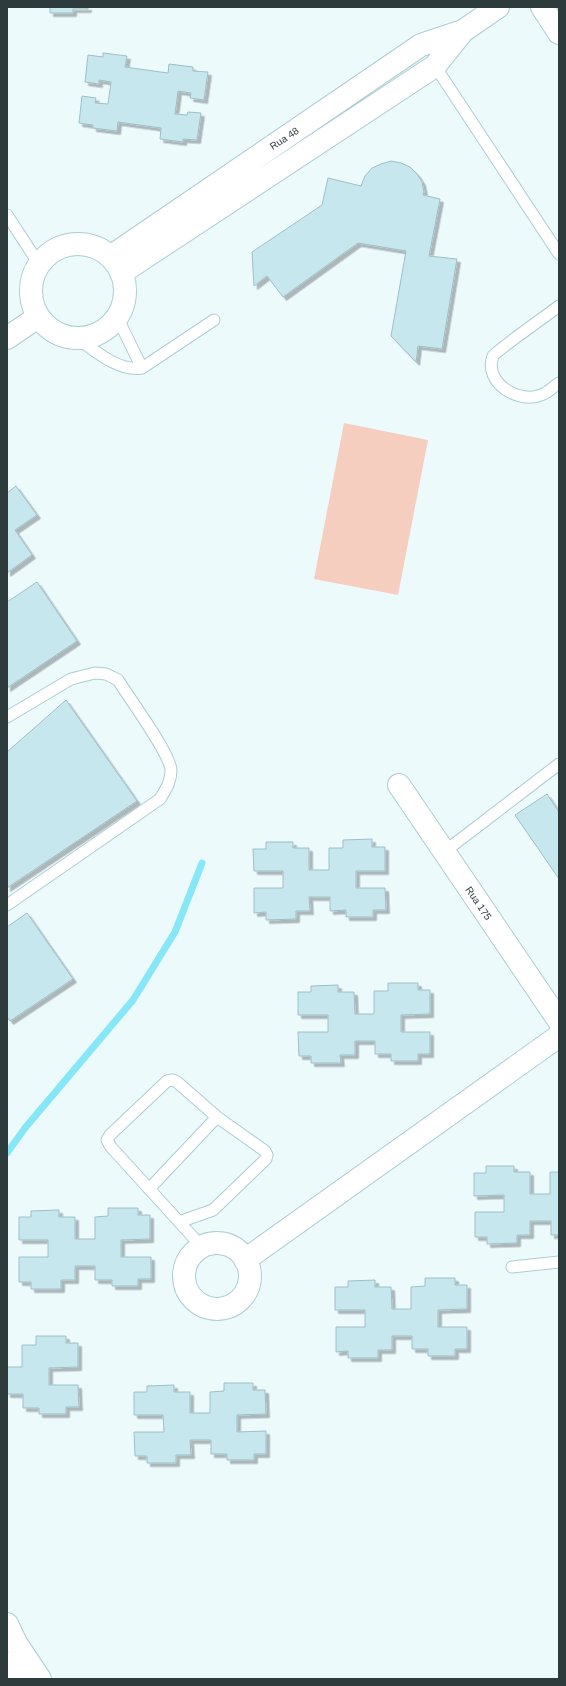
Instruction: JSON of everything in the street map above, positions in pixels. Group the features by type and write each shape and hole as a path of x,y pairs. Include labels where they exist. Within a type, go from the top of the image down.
{"street":[{"name":"Rua 48","path":"116,265 289,134 421,45 463,31 498,7"},
{"path":"542,7 559,33"},
{"name":"Rua 48","path":"116,265 302,153 435,66 463,31"},
{"path":"289,134 302,153"},
{"path":"71,244 85,244 99,249 116,265 125,288 123,304 117,317 106,329 92,336 77,338 62,335 48,328 38,317 32,305 30,292 32,279 39,264 46,256 58,248 71,244"},
{"path":"7,338 38,317"},
{"name":"Rua 175","path":"398,785 559,1021"},
{"path":"245,1260 559,1036"},
{"path":"220,1243 237,1250 245,1260 250,1275 249,1283 241,1299 234,1304 226,1308 208,1308 193,1300 188,1293 183,1276 184,1267 194,1252 202,1247 220,1243"},
{"path":"7,1624 16,1643 40,1679"},
{"path":"7,1663 18,1679"}],"lane":[{"path":"435,66 559,254"},
{"path":"7,215 39,264"},
{"path":"559,306 494,355 490,368 493,379 514,394 529,397 541,395 559,383"},
{"path":"117,317 142,368"},
{"path":"77,338 117,364 135,369 142,368 214,320"},
{"path":"7,718 71,679 95,673 106,674 118,680 166,754 171,770 169,785 160,799 7,905"},
{"path":"444,852 559,764"},
{"path":"179,1222 213,1210 266,1159 267,1155 265,1151 217,1117 177,1082 170,1080 167,1081 110,1135 107,1140 108,1144 179,1222 202,1247"},
{"path":"149,1189 217,1117"},
{"path":"512,1267 559,1262"}],"shaded area":[{"path":"344,423 428,440 398,595 314,579"}],"building":[{"path":"50,7 88,7 88,9 73,9 73,13 50,13"},
{"path":"103,53 127,56 125,67 168,73 169,64 193,67 193,71 208,72 204,100 190,98 191,93 178,91 175,114 187,115 188,112 201,113 197,140 183,139 183,142 160,139 161,128 118,122 117,131 93,128 93,125 79,123 82,96 96,98 95,103 108,104 111,82 99,80 99,84 85,82 88,55 103,57"},
{"path":"391,161 410,167 417,174 422,182 424,192 423,195 440,199 429,256 457,259 442,349 418,346 416,362 391,336 406,251 358,243 283,297 267,276 254,286 252,252 322,205 328,178 361,186 365,176 372,168"},
{"path":"16,486 37,515 15,530 32,555 7,573 7,493"},
{"path":"37,582 77,641 7,688 7,602"},
{"path":"66,700 137,801 7,888 7,752"},
{"path":"547,794 559,812 559,879 515,815"},
{"path":"372,839 372,847 385,847 385,871 356,871 356,888 385,888 386,910 373,910 373,917 346,917 346,910 330,911 330,897 309,897 310,911 296,911 296,919 266,920 266,912 254,913 254,888 283,888 283,871 254,871 253,849 266,849 266,842 293,842 293,848 309,848 309,870 329,870 329,848 343,848 343,840"},
{"path":"27,913 73,979 10,1021 7,1017 7,927"},
{"path":"388,983 418,983 418,990 430,990 430,1014 401,1015 401,1032 430,1032 430,1054 418,1054 418,1061 391,1061 391,1054 375,1054 375,1041 355,1041 355,1055 340,1055 341,1063 311,1063 311,1056 299,1056 298,1032 328,1032 328,1015 298,1015 298,992 311,992 311,986 338,985 338,992 354,992 355,1014 374,1014 374,991 388,991"},
{"path":"486,1166 514,1166 514,1172 530,1172 530,1194 550,1194 550,1172 559,1172 559,1235 551,1235 551,1221 530,1221 530,1235 517,1235 517,1243 487,1244 487,1237 475,1237 475,1212 504,1212 504,1195 474,1196 474,1173 486,1173"},
{"path":"108,1208 138,1208 138,1215 150,1215 150,1239 121,1240 121,1257 151,1257 151,1279 138,1279 138,1286 112,1286 112,1280 95,1280 95,1266 75,1266 75,1280 61,1280 61,1289 31,1289 31,1282 19,1282 19,1257 48,1257 48,1240 19,1240 19,1217 31,1217 31,1211 59,1210 59,1217 75,1217 75,1239 95,1239 95,1217 108,1216"},
{"path":"425,1278 455,1278 455,1285 467,1285 467,1309 438,1310 438,1327 467,1327 467,1349 455,1349 455,1356 428,1356 428,1349 412,1349 412,1336 392,1336 392,1350 378,1350 378,1358 348,1358 348,1351 336,1352 336,1327 365,1327 365,1310 335,1310 335,1287 348,1287 348,1281 375,1280 375,1287 391,1287 392,1309 411,1309 411,1287 425,1286"},
{"path":"36,1336 66,1336 66,1343 78,1343 78,1367 49,1368 49,1385 78,1385 79,1407 66,1407 66,1414 39,1414 39,1408 23,1408 23,1394 7,1394 7,1367 22,1367 22,1345 36,1345"},
{"path":"224,1383 253,1383 253,1390 265,1390 266,1414 237,1415 237,1432 266,1431 266,1454 254,1454 254,1460 227,1460 227,1454 211,1454 211,1440 190,1440 191,1455 176,1455 176,1463 147,1463 147,1456 135,1456 134,1432 164,1432 163,1415 134,1415 134,1392 147,1392 147,1386 174,1385 174,1392 190,1392 190,1413 210,1413 210,1392 224,1391"}],"waterway":[{"path":"7,1153 25,1128 133,1000 175,932 202,863"}]}
